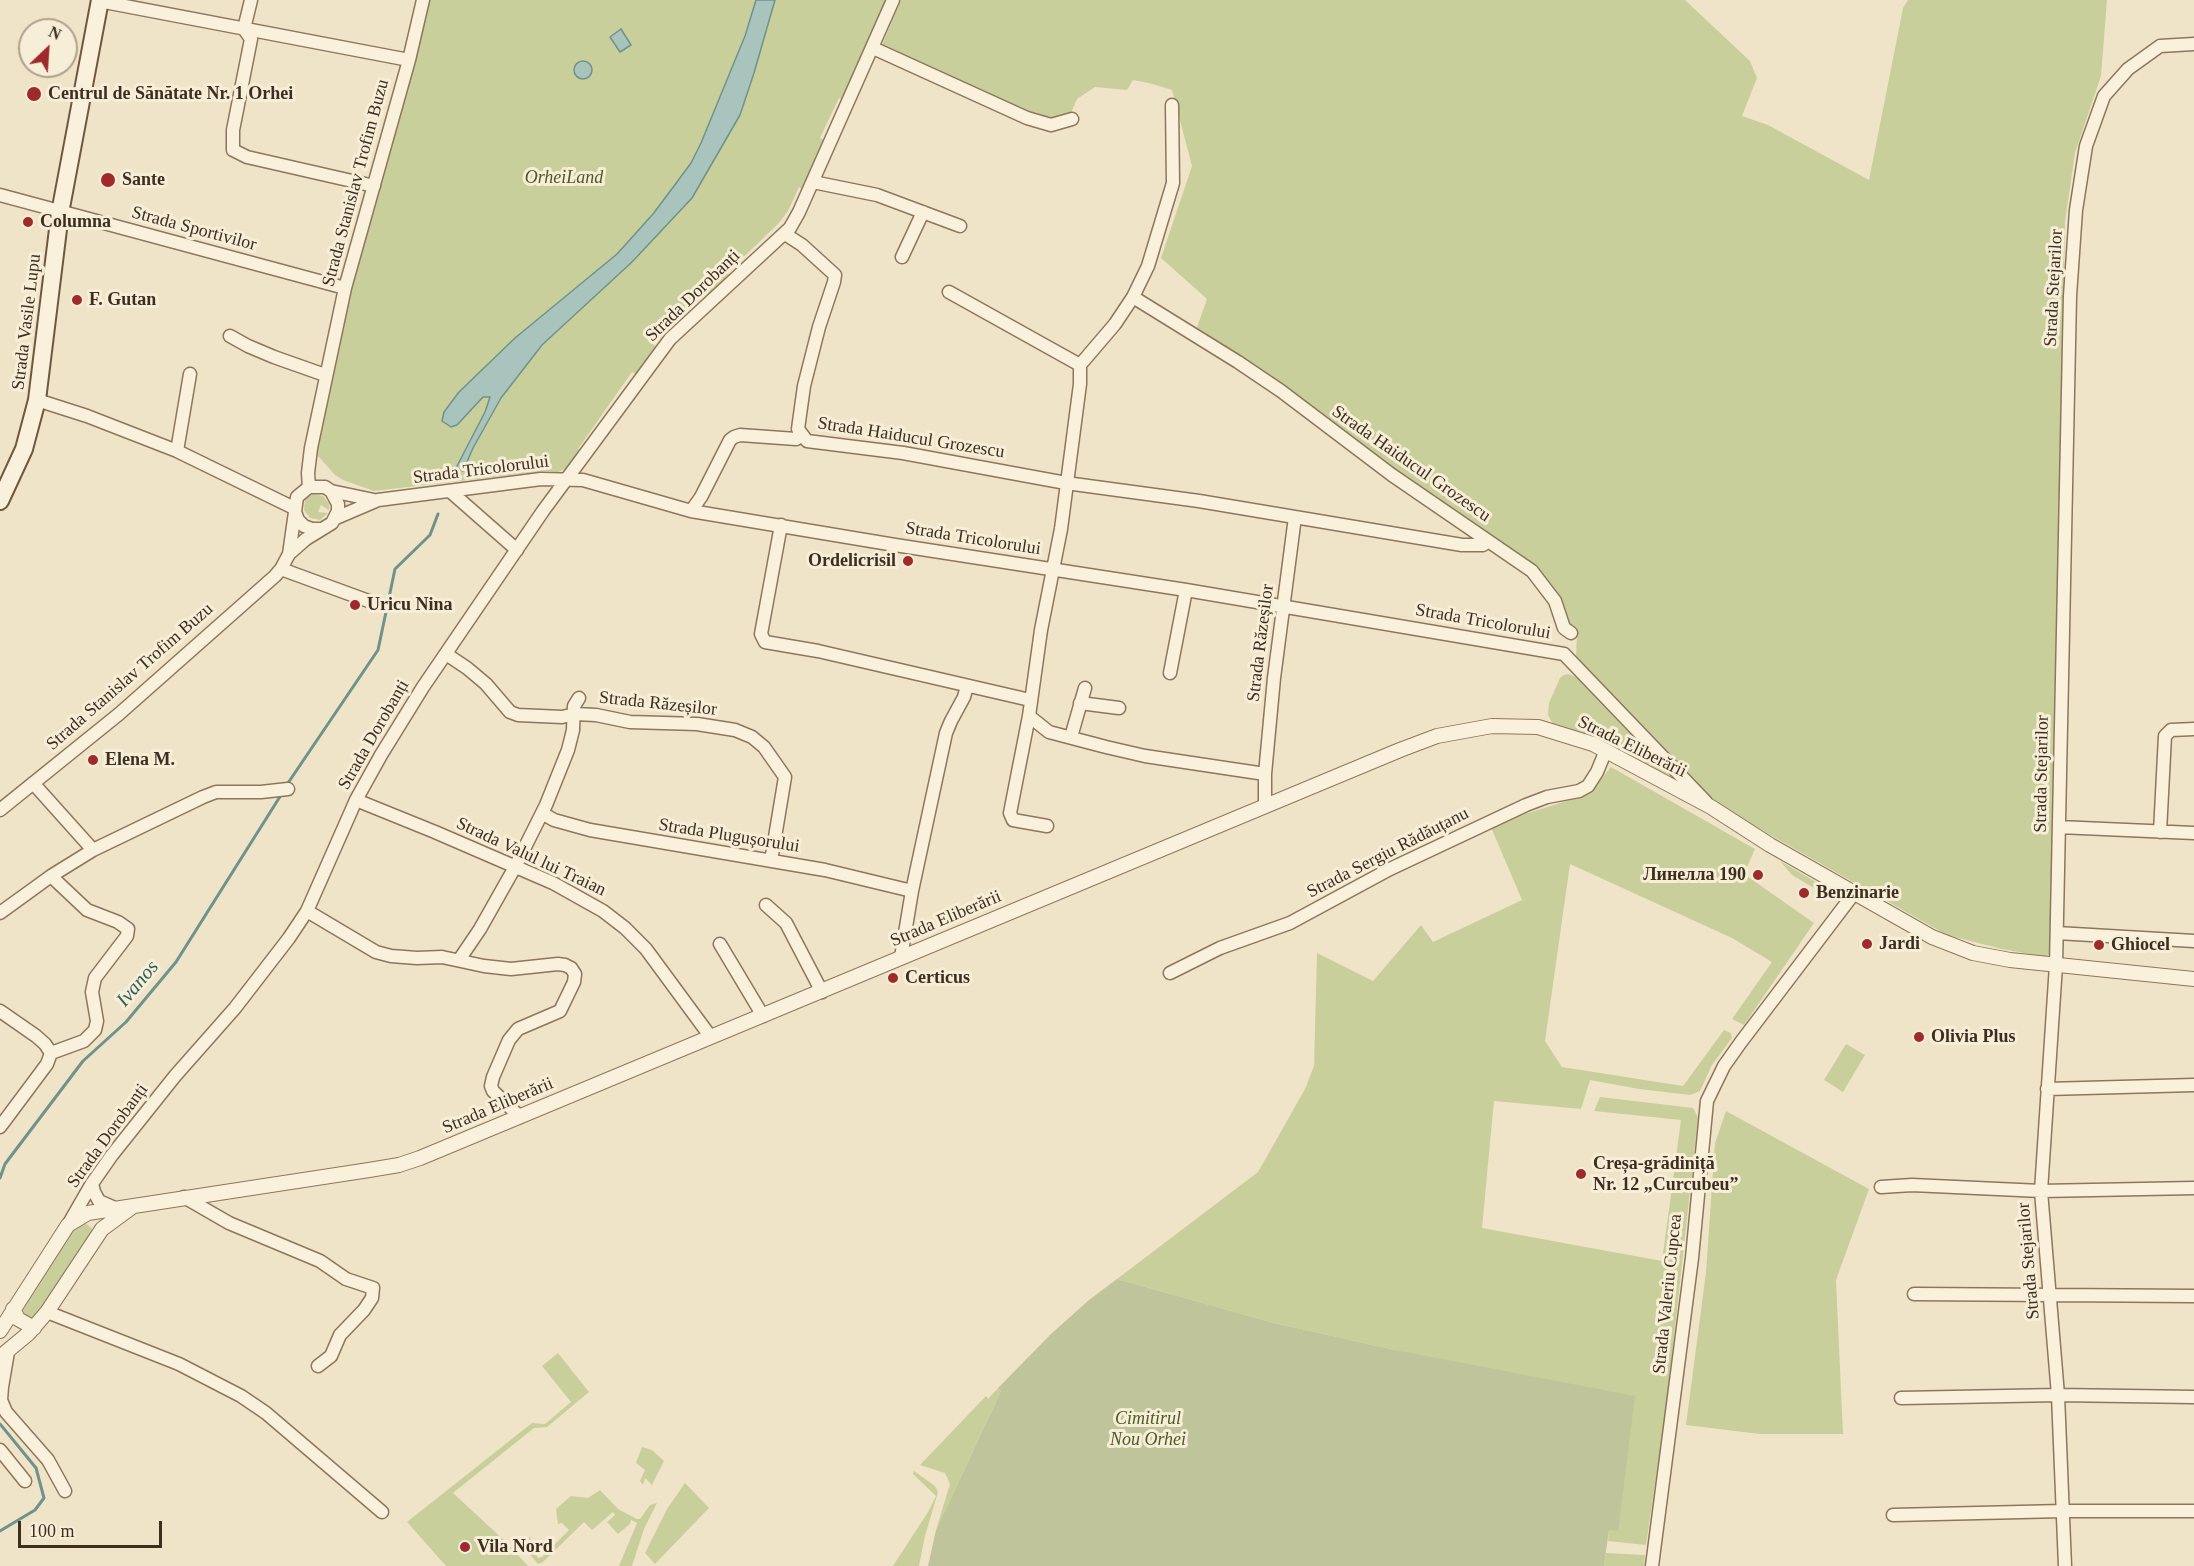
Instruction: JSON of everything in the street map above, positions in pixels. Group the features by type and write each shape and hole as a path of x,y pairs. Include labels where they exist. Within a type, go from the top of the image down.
{"main road":[{"name":"Strada Vasile Lupu","path":"0,501 24,449 37,399 60,213 99,1"}],"street":[{"path":"251,0 244,28 251,39 233,130 233,150 247,157 374,186"},
{"name":"Strada Stanislav Trofim Buzu","path":"309,487 311,448 345,288 409,60 423,0"},
{"name":"Strada Dorobanți","path":"0,1331 92,1183 154,1102 235,1008 307,911 356,800 418,695 567,479 670,339 785,234 799,212 813,182 893,0"},
{"path":"99,1 409,60"},
{"name":"Strada Stejarilor","path":"2065,1566 2058,1395 2041,1191 2056,965 2070,296 2076,210 2086,146 2104,96 2128,69 2160,46 2194,44"},
{"path":"873,48 1027,118 1051,125 1072,119"},
{"path":"1053,570 1061,530 1080,384 1080,365 1115,324 1133,297 1148,266 1171,192 1174,172 1172,105"},
{"path":"813,182 877,195 960,226"},
{"name":"Strada Sportivilor","path":"0,195 345,288"},
{"path":"902,257 923,212"},
{"name":"Strada Haiducul Grozescu","path":"785,234 802,245 835,274 804,386 798,429 807,441 903,453 1066,483 1295,517 1462,545 1483,544 1488,541"},
{"path":"948,292 1080,365"},
{"name":"Strada Haiducul Grozescu","path":"1133,297 1264,379 1392,475 1532,571 1555,601 1564,628 1571,633"},
{"path":"230,336 274,357 325,375"},
{"path":"177,451 190,374"},
{"path":"37,399 177,451 294,510"},
{"path":"691,510 701,497 730,440 734,437 740,435 796,440 801,436"},
{"name":"Strada Tricolorului","path":"331,491 378,500 541,479 567,479 601,485 691,510 1564,654 1711,807"},
{"path":"289,554 336,518 338,504 331,491 325,487 309,487 297,497 294,510 298,520 304,526 320,529"},
{"path":"451,492 517,550"},
{"name":"Strada Tricolorului","path":"336,518 378,500"},
{"name":"Strada Stanislav Trofim Buzu","path":"0,810 120,714 281,569 289,554 294,510"},
{"name":"Strada Răzeșilor","path":"1265,806 1265,774 1274,678 1295,517"},
{"path":"781,525 761,634 762,640 1030,700 1011,817 1013,820 1047,826"},
{"path":"281,569 374,603"},
{"name":"Strada Tricolorului","path":"1030,700 1053,570"},
{"path":"1170,673 1186,590"},
{"name":"Strada Răzeșilor","path":"446,654 486,684 510,712 518,715 562,717 575,714 596,715 630,722 697,724 735,730 752,737 764,747 785,777 771,861"},
{"path":"901,957 912,891 946,733 967,686"},
{"path":"1071,737 1085,688"},
{"path":"459,960 480,929 542,813 568,750 575,714 574,706 579,698"},
{"path":"1080,703 1119,708"},
{"path":"1029,716 1049,732 1145,756 1265,774"},
{"name":"Strada Eliberării","path":"68,1225 88,1213 115,1208 399,1165 520,1117 710,1036 822,992 901,957 1428,740 1481,727 1515,725 1538,727 1576,737 1606,750 1711,807 1770,845 1932,937 1973,953 2056,965 2194,979"},
{"path":"2160,832 2166,736 2171,730 2194,729"},
{"name":"Strada Sergiu Rădăuțanu","path":"1170,973 1220,948 1290,923 1390,869 1526,805 1547,797 1579,791 1588,786 1606,750"},
{"path":"33,783 93,850"},
{"path":"0,913 51,876 93,850 216,792 261,792 288,789"},
{"name":"Strada Valul lui Traian","path":"356,800 435,832 586,900 625,928 646,949 710,1036"},
{"name":"Strada Plugușorului","path":"542,813 554,820 590,830 825,870 912,891"},
{"path":"2059,827 2194,833"},
{"path":"51,876 87,910 118,922 128,929 127,936 95,978 92,992 97,1021 95,1030 84,1041 51,1053"},
{"name":"Strada Valeriu Cupcea","path":"1652,1566 1692,1258 1707,1101 1724,1066 1855,892"},
{"path":"766,905 786,923 822,992"},
{"path":"307,911 376,952 391,956 442,957 511,969 540,965 565,965 575,974 574,982 560,1011 518,1029 509,1041 493,1077 491,1086 493,1091 520,1117"},
{"path":"2057,933 2194,941"},
{"path":"720,944 763,1016"},
{"path":"0,1011 40,1040 51,1053"},
{"path":"0,1127 47,1064 51,1053"},
{"path":"2047,1089 2194,1085"},
{"path":"92,1183 99,1201 115,1208"},
{"path":"1881,1187 1912,1185 2041,1191 2194,1188"},
{"path":"184,1197 229,1222 320,1261 346,1279 373,1288 372,1298 364,1310 340,1335 331,1356 318,1366"},
{"name":"Strada Eliberării","path":"65,1491 48,1460 6,1412 2,1400 4,1354 34,1328 47,1312 99,1234 113,1220 134,1206"},
{"path":"81,1217 95,1226 99,1234"},
{"path":"1914,1294 2194,1296"},
{"path":"13,1310 18,1319 34,1328"},
{"path":"47,1312 179,1364 242,1396 266,1413 382,1512"},
{"path":"1901,1398 2058,1395 2194,1397"},
{"path":"0,1450 25,1481"},
{"path":"1893,1515 2194,1511"}],"green space":[{"name":"OrheiLand","path":"427,0 888,0 855,74 842,99 839,98 820,138 826,141 804,190 799,187 788,211 778,224 727,273 731,278 710,296 706,292 665,329 653,344 658,348 638,375 632,372 578,449 583,453 570,467 558,472 545,471 374,491 335,475 317,455 315,448 344,315 386,164"},
{"path":"901,0 1685,0 1750,61 1757,78 1742,116 1768,125 1869,180 1903,8 1908,0 2107,0 2101,76 2075,153 2065,222 2052,951 2046,957 1947,935 1717,805 1576,657 1577,633 1568,621 1557,596 1196,330 1207,299 1161,258 1192,166 1172,90 1133,80 1127,90 1095,87 1077,99 1071,113 1058,118 1045,118 1017,109 881,47"},
{"path":"313,494 323,496 329,504 329,510 321,505 318,512 328,513 320,520 310,518 304,510 305,500"},
{"path":"1569,674 1576,677 1671,777 1600,741 1553,724 1548,715 1549,703 1560,678"},
{"path":"1611,767 1755,849 1744,874 1814,923 1744,1025 1732,1019 1772,962 1732,938 1570,864 1545,1041 1562,1067 1683,1086 1724,1030 1731,1033 1732,1038 1712,1065 1700,1091 1690,1095 1590,1080 1581,1109 1494,1101 1482,1228 1662,1261 1681,1120 1594,1111 1600,1097 1693,1108 1698,1117 1667,1402 1646,1545 1608,1541 1609,1529 1617,1530 1395,1350 1274,1323 1117,1279 1258,1172 1305,1089 1314,1066 1317,953 1373,981 1421,925 1433,942 1522,900 1490,825 1589,794"},
{"path":"1780,861 1833,892 1831,898 1792,875"},
{"path":"1846,1044 1865,1055 1843,1092 1824,1080"},
{"path":"1726,1111 1869,1189 1836,1280 1843,1434 1760,1434 1686,1425 1706,1272 1715,1143"},
{"path":"82,1222 92,1229 92,1236 37,1318 26,1321 19,1309 75,1225"},
{"name":"Cimitirul Nou Orhei","path":"1117,1279 1274,1323 1395,1350 1635,1396 1618,1531 1609,1530 1604,1566 928,1566 936,1530 1001,1391 998,1388 1051,1334"},
{"path":"558,1353 589,1392 547,1427 534,1428 453,1493 505,1541 528,1566 446,1566 407,1522 532,1423 545,1424 571,1402 542,1366"},
{"path":"998,1388 1001,1391 936,1530 950,1484 945,1473 920,1465 986,1396 988,1399"},
{"path":"642,1447 652,1450 664,1461 652,1485 645,1478 643,1485 640,1481 645,1470 636,1463"},
{"path":"914,1471 935,1486 938,1492 919,1566 893,1566 936,1496 913,1474"},
{"path":"685,1483 709,1508 655,1564 645,1553 667,1509"},
{"path":"600,1490 618,1509 637,1519 640,1519 650,1505 657,1503 644,1529 632,1566 619,1566 637,1523 631,1520 630,1524 618,1534 607,1522 615,1515 613,1512 592,1530 584,1522 543,1562 538,1564 526,1550 530,1536 532,1547 538,1558 542,1557 569,1530 562,1523 558,1524 556,1509 571,1496 588,1498"},
{"path":"1606,1553 1645,1555 1644,1566 1604,1566"}],"water":[{"path":"756,0 775,0 754,73 740,115 692,198 632,262 542,345 501,398 463,471 456,468 485,412 490,397 483,397 457,425 451,427 442,421 444,412 459,392 515,338 617,254 653,214 691,163 701,143 745,36"},
{"path":"621,29 631,45 620,52 610,37"},
{"path":"583,61 590,63 592,70 590,77 583,79 576,77 574,70 576,63"}],"waterway":[{"name":"Ivanos","path":"288,783 378,650 395,569 430,535 438,514"},
{"name":"Ivanos","path":"0,1178 5,1164 83,1061 126,1022 176,962 281,795"},
{"name":"Ivanos","path":"0,1424 36,1468 44,1498 35,1510 0,1531"}],"place":[{"name":"Centrul de Sănătate Nr. 1 Orhei","path":"34,94"},
{"name":"Sante","path":"108,180"},
{"name":"Columna","path":"28,222"},
{"name":"F. Gutan","path":"77,300"},
{"name":"Ordelicrisil","path":"908,561"},
{"name":"Uricu Nina","path":"355,605"},
{"name":"Elena M.","path":"93,760"},
{"name":"Линелла 190","path":"1758,875"},
{"name":"Benzinarie","path":"1804,893"},
{"name":"Jardi","path":"1867,944"},
{"name":"Ghiocel","path":"2099,945"},
{"name":"Certicus","path":"893,978"},
{"name":"Olivia Plus","path":"1919,1037"},
{"name":"Creșa-grădiniță Nr. 12 „Curcubeu”","path":"1581,1174"},
{"name":"Vila Nord","path":"465,1547"}]}
